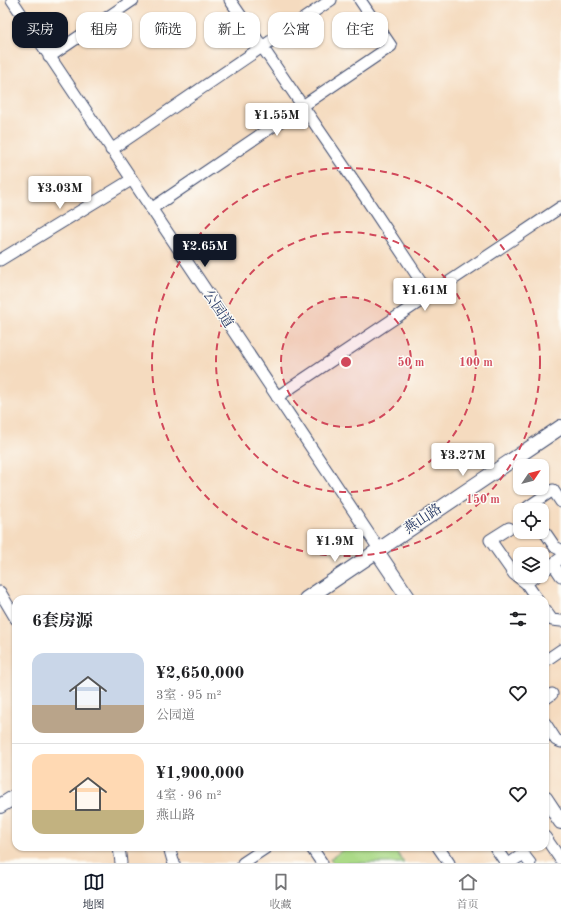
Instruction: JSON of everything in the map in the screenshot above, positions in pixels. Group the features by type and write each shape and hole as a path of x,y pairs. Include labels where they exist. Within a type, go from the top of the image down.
{"main road":[{"name":"燕山路","path":"323,595 380,553 561,426"},
{"name":"燕山路","path":"312,595 380,553 561,435"},
{"name":"公园道","path":"380,553 406,595"},
{"path":"0,806 12,798"},
{"path":"549,804 561,822"},
{"path":"0,813 12,806"}],"street":[{"name":"公园道","path":"12,0 380,553"},
{"path":"49,57 133,0"},
{"path":"230,0 430,295"},
{"path":"111,150 331,0"},
{"path":"151,209 391,46 360,0"},
{"path":"0,260 131,180"},
{"path":"277,397 561,207"},
{"path":"534,503 553,490 561,502"},
{"path":"509,528 490,540 513,573"},
{"path":"549,538 555,547 561,550"},
{"path":"557,561 561,576"},
{"path":"526,583 534,595"},
{"path":"0,592 12,612"},
{"path":"549,616 552,620 561,622"},
{"path":"549,658 561,650"},
{"path":"549,729 556,740 561,742"},
{"path":"549,843 561,860"},
{"path":"120,851 121,863"},
{"path":"170,851 174,863"},
{"path":"243,863 261,851"},
{"path":"314,851 322,863"},
{"path":"441,851 449,863"},
{"path":"498,851 506,863"},
{"path":"510,863 523,854 530,863"}],"green space":[{"path":"341,851 396,851 404,863 333,863 330,859"}]}
